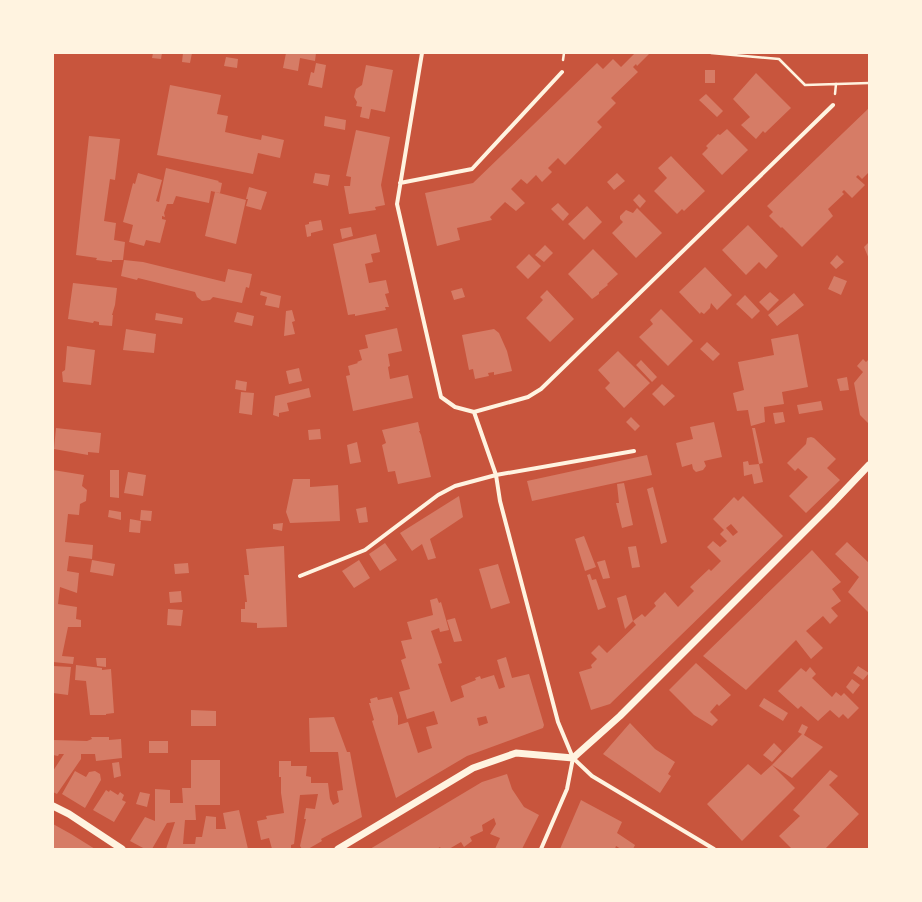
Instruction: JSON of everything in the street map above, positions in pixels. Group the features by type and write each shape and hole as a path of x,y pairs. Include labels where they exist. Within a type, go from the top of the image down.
{"street":[{"path":"422,53 397,204 441,397 455,407 474,412 528,397 541,389 834,105"},
{"path":"400,183 472,169 562,72"},
{"path":"474,412 496,475 500,501 558,722 573,758 592,776 714,849"},
{"path":"300,576 365,550 438,495 455,486 496,475 634,451"},
{"path":"541,849 567,789 573,758 620,716 869,465"},
{"path":"338,849 473,768 516,753 573,758"},
{"path":"53,806 69,814 122,849"}],"path":[{"path":"711,53 779,59 805,85 869,83"}],"building":[{"path":"153,53 162,53 161,59 152,58"},
{"path":"183,53 192,53 190,63 182,62"},
{"path":"286,53 316,53 315,61 300,58 298,71 283,68"},
{"path":"635,53 649,54 637,66 636,64 633,67 638,72 611,98 616,103 597,122 602,127 565,165 558,158 548,168 552,172 542,182 536,175 527,184 521,179 511,189 525,203 516,211 505,202 490,217 492,220 457,228 460,240 437,246 425,193 473,183 597,63 603,69 613,59 621,67"},
{"path":"226,57 238,59 237,68 224,66"},
{"path":"316,63 326,65 322,88 308,85 311,72 314,73"},
{"path":"366,65 393,70 385,112 371,109 369,119 360,117 362,107 356,106 357,102 354,97 356,89 362,85"},
{"path":"705,70 715,70 715,83 705,83"},
{"path":"756,73 791,108 765,133 763,131 756,139 741,125 750,117 733,99"},
{"path":"170,85 221,95 217,114 228,116 225,132 261,140 262,135 284,140 280,158 258,153 253,174 157,155"},
{"path":"706,94 723,111 717,117 699,100"},
{"path":"869,108 869,172 862,179 858,175 856,177 865,185 852,198 844,190 842,192 844,194 828,209 833,216 802,247 769,216 773,212 767,206"},
{"path":"325,116 346,120 345,130 324,126"},
{"path":"727,129 748,150 722,175 702,154 708,148 706,146 718,134 720,135"},
{"path":"356,130 390,137 381,185 385,205 375,207 376,210 349,214 344,186 350,186 351,177 346,176"},
{"path":"89,136 120,139 115,180 110,179 104,221 116,223 114,240 125,242 123,260 112,260 112,262 76,255"},
{"path":"671,156 705,191 684,211 682,209 677,214 654,191 667,178 658,168"},
{"path":"166,168 219,181 218,182 222,183 220,193 211,191 209,203 176,196 173,204 167,204 164,213 165,217 162,216 162,219 166,220 160,243 146,240 144,246 129,242 133,225 123,222 133,183 135,184 138,173 162,180 156,201 159,202"},
{"path":"315,173 330,175 328,186 313,183"},
{"path":"617,173 625,181 614,190 607,182"},
{"path":"249,187 267,192 261,210 246,206"},
{"path":"215,192 246,200 236,244 205,236"},
{"path":"639,194 646,201 640,208 633,200"},
{"path":"558,203 569,214 563,221 551,209"},
{"path":"587,206 602,222 584,240 568,224"},
{"path":"637,208 662,233 636,258 612,233 623,222 620,219 620,216 626,210 633,213"},
{"path":"321,220 323,230 311,233 311,236 307,237 305,225 309,224 309,222"},
{"path":"748,225 778,256 766,269 759,262 746,275 722,250"},
{"path":"351,227 353,236 342,239 340,229"},
{"path":"376,234 380,252 371,254 373,262 365,264 369,283 386,280 389,293 385,294 389,307 385,307 386,310 355,316 355,314 348,315 333,244"},
{"path":"869,242 869,259 864,247"},
{"path":"545,245 553,253 544,262 535,255"},
{"path":"593,249 618,274 599,292 599,294 592,299 568,274"},
{"path":"529,254 541,266 528,279 516,267"},
{"path":"837,255 844,262 836,269 830,263"},
{"path":"124,260 143,262 225,282 228,269 252,274 249,288 246,287 242,303 213,297 210,300 202,301 197,297 195,292 138,278 137,280 121,276"},
{"path":"705,267 732,295 717,310 711,303 710,308 704,314 701,312 700,314 679,292"},
{"path":"834,276 847,281 841,295 828,289"},
{"path":"73,283 117,288 112,315 112,326 99,325 99,322 94,321 93,323 68,319"},
{"path":"462,288 465,297 454,300 451,291"},
{"path":"547,290 574,319 550,342 526,318 543,300 540,297"},
{"path":"261,291 281,296 279,308 265,305 267,297 260,295"},
{"path":"770,292 779,300 768,311 759,302"},
{"path":"794,293 804,305 777,326 768,315"},
{"path":"745,295 760,311 752,319 736,304"},
{"path":"661,309 693,341 668,366 639,337 653,324 650,320"},
{"path":"292,310 295,321 292,322 295,334 284,336 286,311"},
{"path":"237,312 254,316 252,326 234,322"},
{"path":"156,313 183,318 182,324 155,320"},
{"path":"397,328 402,351 388,354 390,379 408,375 413,398 353,411 346,376 350,375 348,366 362,360 359,350 368,348 365,335"},
{"path":"126,329 156,334 154,353 123,350"},
{"path":"494,329 499,333 507,351 512,371 494,375 494,372 488,373 489,376 475,379 473,369 469,370 462,335"},
{"path":"798,334 808,387 782,392 784,404 764,407 765,422 751,426 748,410 737,411 733,393 744,390 738,362 774,355 771,339"},
{"path":"707,342 720,354 713,361 700,349"},
{"path":"67,346 95,350 91,385 63,382 62,372 65,370"},
{"path":"618,351 650,383 624,408 605,388 610,383 598,370"},
{"path":"863,359 866,362 869,359 869,424 860,415 854,383 863,372 857,366"},
{"path":"641,360 657,377 652,382 636,365"},
{"path":"299,368 302,381 289,384 286,371"},
{"path":"847,377 849,390 840,391 837,379"},
{"path":"236,380 247,382 246,391 235,389"},
{"path":"662,384 675,396 664,406 652,394"},
{"path":"309,388 311,397 287,403 289,411 279,413 279,417 273,415 275,396"},
{"path":"241,392 254,393 252,415 239,413"},
{"path":"821,401 823,410 799,414 797,405"},
{"path":"783,412 785,422 775,424 773,413"},
{"path":"631,417 640,426 635,431 626,422"},
{"path":"418,422 431,477 398,484 395,471 388,472 382,445 386,443 382,430"},
{"path":"714,422 722,457 704,461 706,466 703,470 696,472 693,469 692,464 682,467 676,443 693,439 690,427"},
{"path":"56,428 101,433 99,453 88,452 88,455 54,449"},
{"path":"752,428 755,428 763,463 759,464"},
{"path":"320,429 321,439 309,440 308,430"},
{"path":"807,438 814,438 836,459 827,468 840,480 806,513 789,496 808,477 798,468 795,471 787,463 806,444"},
{"path":"357,442 361,462 350,464 347,445"},
{"path":"647,455 652,475 532,501 527,481"},
{"path":"748,461 749,465 759,464 763,482 754,484 752,474 744,476 743,462"},
{"path":"53,470 84,475 82,486 87,490 86,501 80,504 79,515 68,514 65,542 93,545 92,559 69,556 67,571 79,573 77,593 60,587 58,604 77,607 76,619 81,620 81,627 68,627 62,656 74,657 73,664 53,662"},
{"path":"110,470 119,470 119,498 110,497"},
{"path":"128,472 146,475 143,496 124,493"},
{"path":"293,479 310,479 310,487 338,485 340,521 290,523 286,512"},
{"path":"624,483 633,525 622,528 616,503 619,503 617,484"},
{"path":"653,487 667,542 661,544 647,489"},
{"path":"459,496 463,517 430,539 436,558 428,560 422,544 412,551 400,533"},
{"path":"743,496 783,536 610,704 591,710 579,672 592,668 591,665 597,659 591,653 599,645 607,653 636,625 633,621 642,614 645,617 656,606 654,603 665,592 678,607 694,591 690,587 709,569 711,571 721,561 707,547 713,541 720,547 727,541 720,534 724,530 713,519 734,497 738,501","holes":["731,524 738,532 733,536 726,528"]},
{"path":"366,507 368,522 359,523 356,509"},
{"path":"109,510 121,512 121,520 108,517"},
{"path":"141,510 152,511 151,521 140,520"},
{"path":"130,519 141,521 140,533 129,532"},
{"path":"283,523 282,531 273,529 273,524"},
{"path":"584,536 596,567 585,571 575,539"},
{"path":"847,542 869,563 869,613 848,592 859,577 835,554"},
{"path":"385,543 397,560 380,571 369,554"},
{"path":"284,546 287,627 257,628 257,623 241,622 241,609 245,609 245,602 247,602 244,575 249,575 246,549"},
{"path":"636,546 640,567 632,568 628,547"},
{"path":"812,550 841,582 832,589 841,601 831,608 838,616 830,624 823,616 806,631 823,648 811,659 796,640 746,690 703,656"},
{"path":"92,560 115,564 113,576 90,572"},
{"path":"359,560 370,578 354,588 342,571"},
{"path":"605,560 610,578 603,579 597,562"},
{"path":"188,563 189,573 175,574 174,564"},
{"path":"498,564 510,603 491,609 479,569"},
{"path":"590,574 592,580 596,579 606,607 598,610 587,575"},
{"path":"181,591 182,602 170,603 169,592"},
{"path":"626,595 633,621 625,629 617,598"},
{"path":"437,598 439,603 441,602 449,630 440,632 439,628 431,631 442,663 438,664 451,702 464,697 461,686 476,680 475,678 480,676 481,679 494,675 499,689 505,687 497,660 506,657 512,678 529,674 544,725 543,728 467,756 396,798 372,721 374,720 369,703 371,703 370,699 377,697 378,700 392,697 398,716 398,725 408,722 418,753 432,748 426,727 438,724 434,711 407,719 399,692 410,689 401,660 406,658 401,641 412,639 407,622 433,615 430,600","holes":["486,716 488,723 479,726 477,718"]},
{"path":"168,609 183,610 181,626 167,625"},
{"path":"455,618 462,641 454,642 447,620"},
{"path":"96,658 106,658 106,667 97,666"},
{"path":"696,663 731,695 719,706 717,704 710,712 718,720 712,726 694,715 669,690"},
{"path":"76,665 102,668 102,670 111,669 114,713 106,715 90,715 86,681 75,680"},
{"path":"53,666 71,667 68,695 53,693"},
{"path":"858,666 869,673 863,680 853,673"},
{"path":"810,667 816,674 812,678 832,697 836,692 841,696 844,693 859,708 848,719 843,714 839,718 830,710 818,721 801,706 798,709 778,691 801,668 806,672"},
{"path":"852,679 860,685 853,694 846,687"},
{"path":"764,698 788,713 783,721 759,706"},
{"path":"191,710 216,711 216,726 191,726"},
{"path":"334,717 347,752 350,752 362,817 321,839 322,841 308,849 302,849 300,846 306,819 304,819 306,808 315,809 318,794 300,795 294,844 291,845 291,849 272,849 269,838 261,840 257,821 267,819 266,816 284,813 281,793 281,777 279,777 279,761 291,761 291,766 307,766 306,776 311,777 311,783 328,783 330,799 333,805 339,802 337,791 343,790 338,752 310,752 309,718"},
{"path":"630,723 655,749 675,762 668,774 671,776 660,793 603,754"},
{"path":"802,724 808,727 804,735 823,747 792,778 772,765 802,734 798,732"},
{"path":"91,737 109,737 109,740 121,739 122,758 96,761 95,754 81,754 81,759 57,794 53,792 53,771 64,754 59,754 58,756 53,755 53,740 87,741 92,739"},
{"path":"149,741 168,741 168,753 149,753"},
{"path":"774,743 782,751 772,762 763,755"},
{"path":"191,760 220,760 220,805 195,805 196,820 185,820 183,844 195,844 196,837 202,837 206,816 216,817 216,829 226,829 223,813 239,810 248,849 166,849 175,822 167,823 152,849 145,849 130,841 145,817 155,821 155,789 170,790 170,803 183,803 182,788 191,788"},
{"path":"119,762 121,776 114,778 112,763"},
{"path":"748,764 761,775 772,765 795,788 742,841 707,804"},
{"path":"830,770 838,776 829,785 859,814 825,849 792,849 779,836 800,816 793,810"},
{"path":"75,771 86,777 89,772 95,771 100,774 101,780 85,808 62,794"},
{"path":"507,774 512,789 524,807 539,815 522,849 495,849 500,838 490,834 496,824 494,818 482,825 483,831 470,837 472,841 464,847 461,842 449,849 441,849 440,847 437,849 370,849 482,782"},
{"path":"106,790 109,792 110,790 118,795 120,792 124,795 122,800 126,802 114,822 93,810"},
{"path":"140,792 150,794 147,807 136,804"},
{"path":"581,800 622,822 617,833 635,845 633,849 621,849 616,846 615,849 560,849"},
{"path":"53,824 71,834 95,849 53,849"}]}
